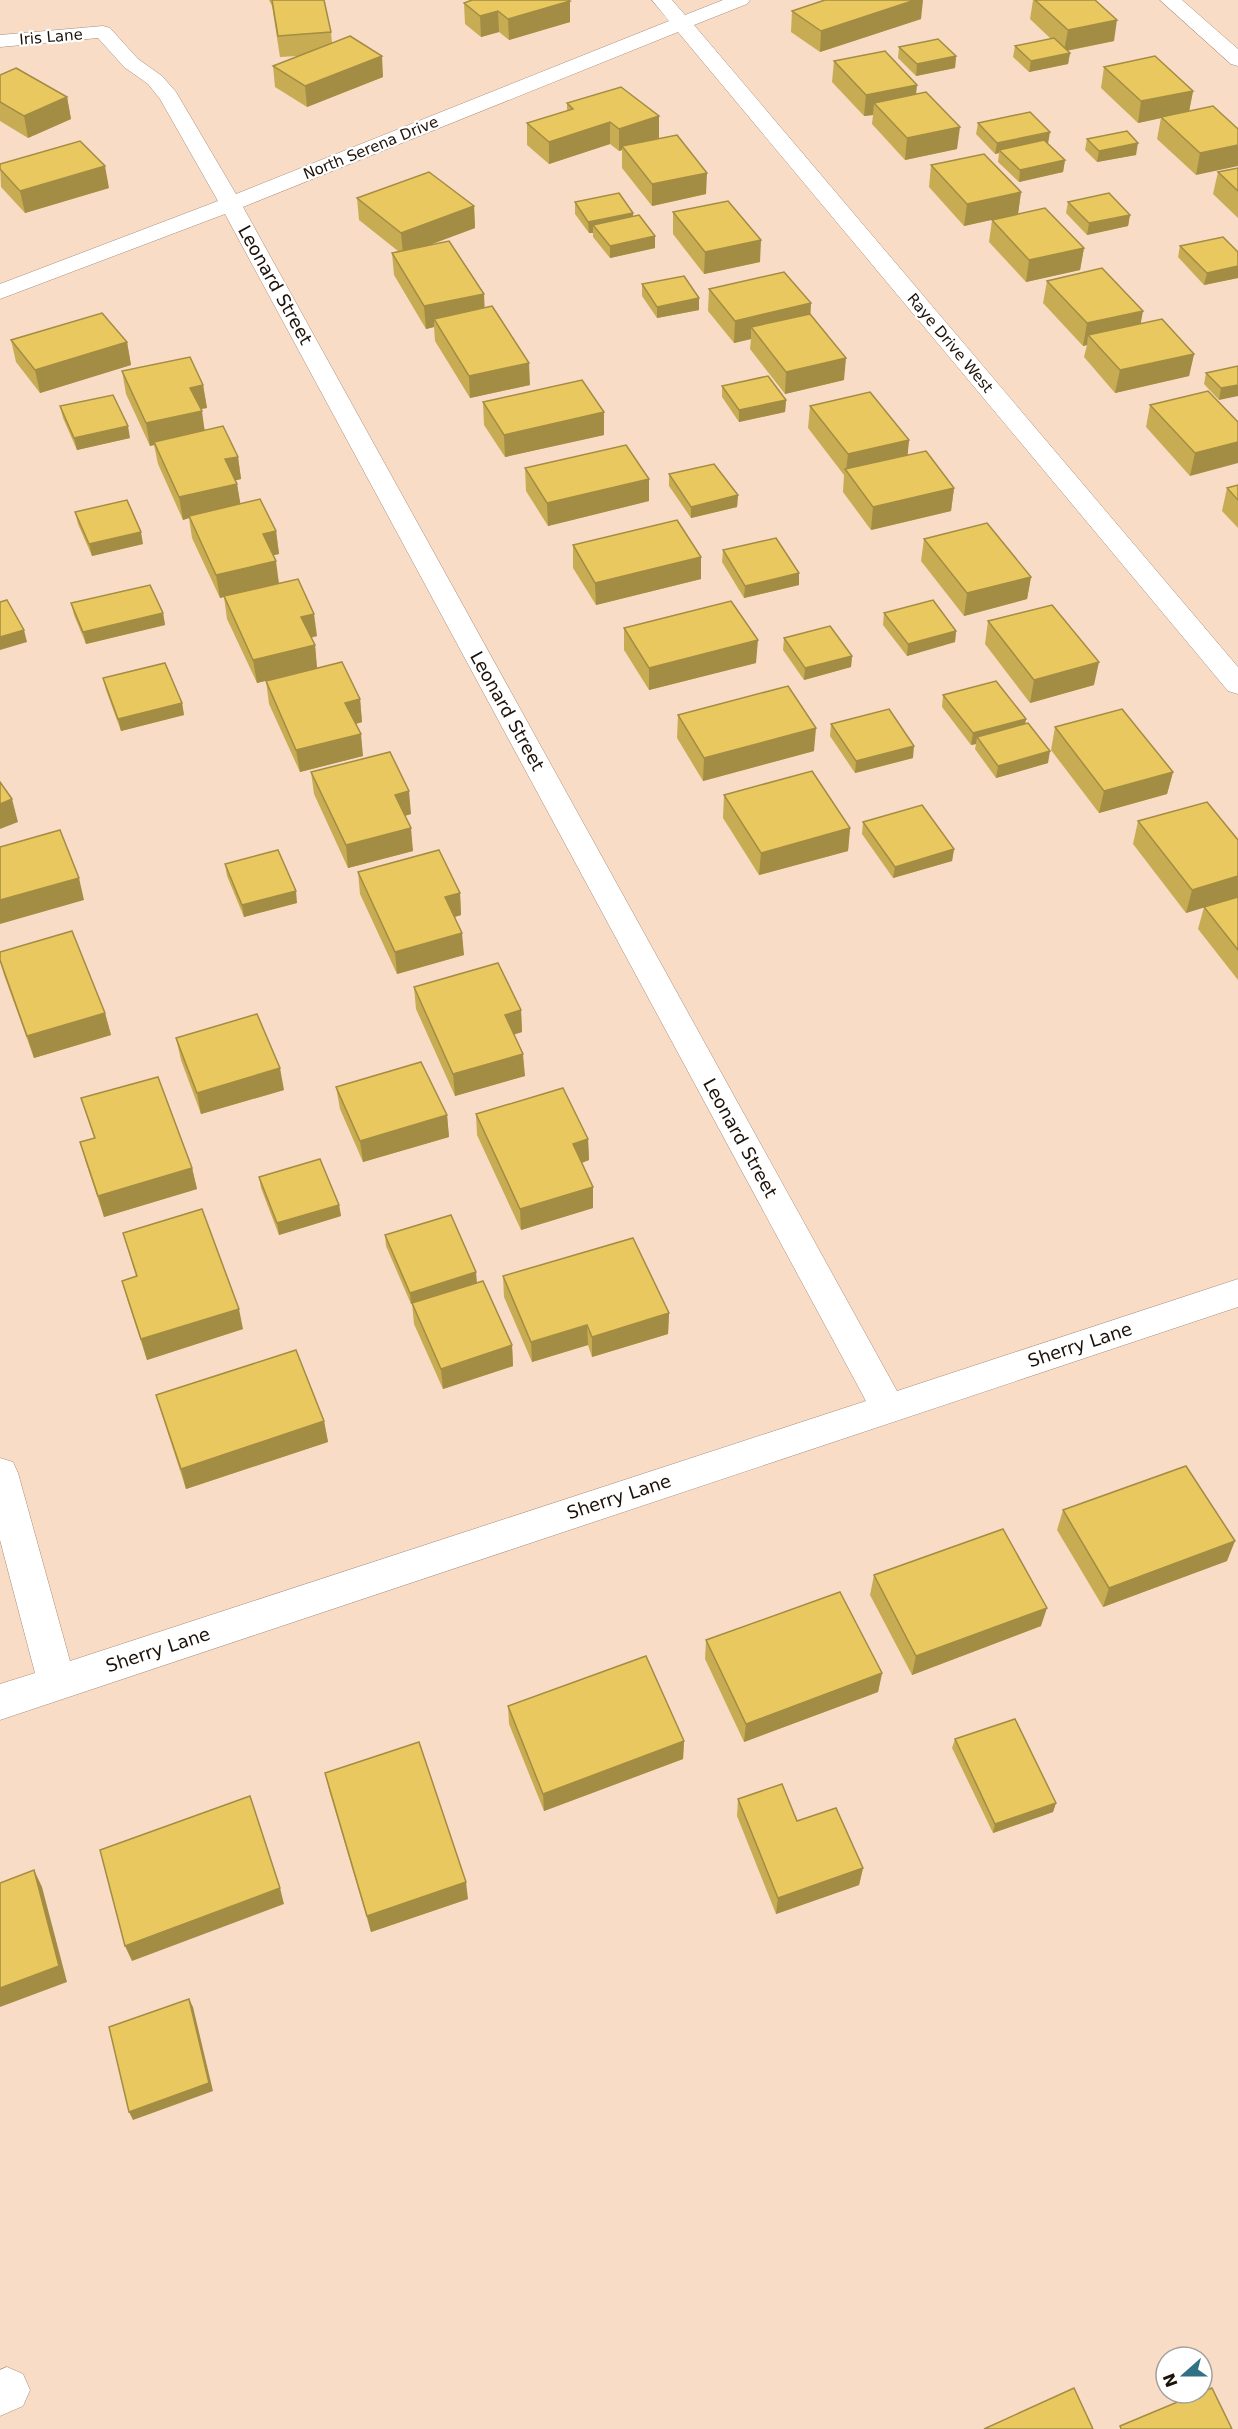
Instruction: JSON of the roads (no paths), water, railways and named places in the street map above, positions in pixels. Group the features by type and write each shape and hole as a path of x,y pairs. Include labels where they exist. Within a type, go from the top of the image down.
{"street":[{"name":"Raye Drive West","path":"662,0 1238,685"},
{"name":"North Serena Drive","path":"0,292 231,204 740,0"},
{"path":"1170,0 1238,60"},
{"name":"Leonard Street","path":"103,33 130,63 155,80 169,96 231,204 888,1408"},
{"name":"Iris Lane","path":"0,41 103,33"},
{"name":"Sherry Lane","path":"0,1702 1238,1293"},
{"path":"0,1473 57,1683"}]}
